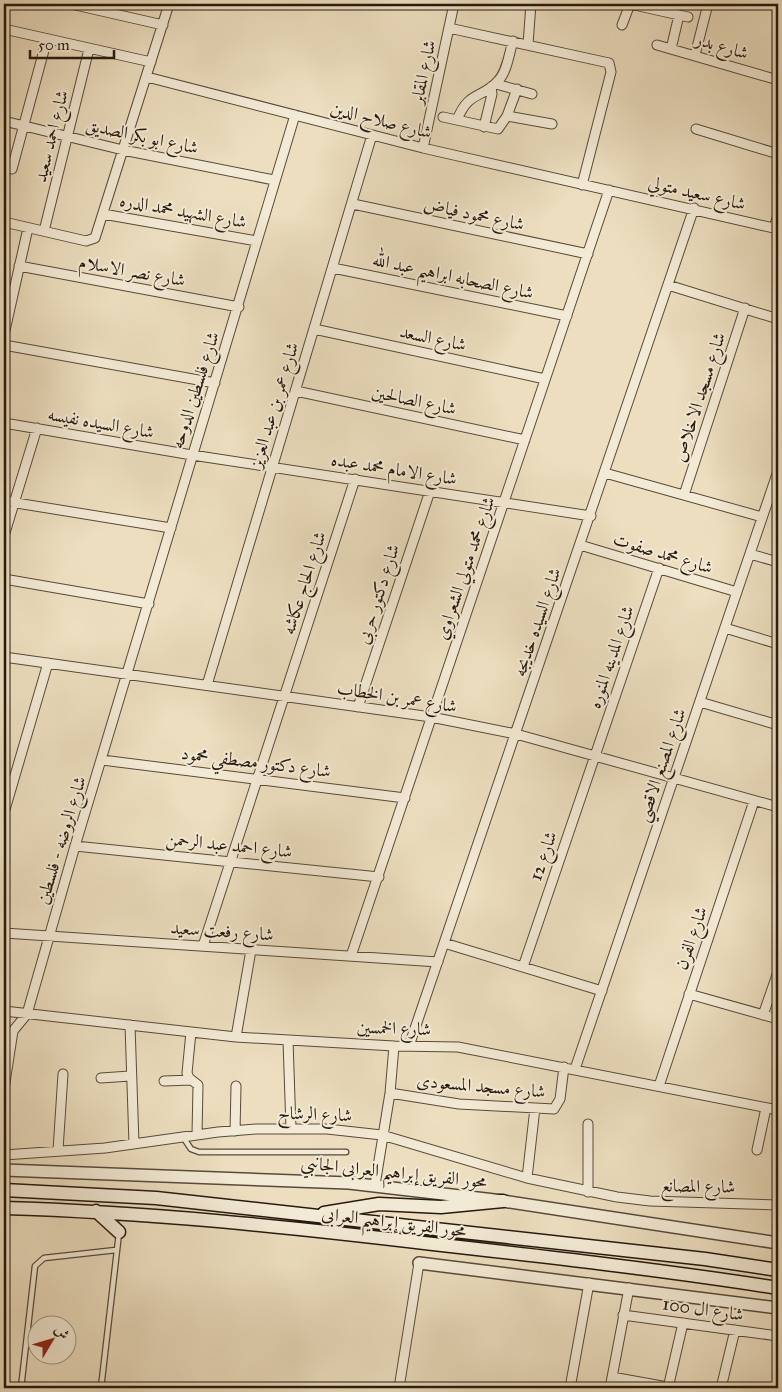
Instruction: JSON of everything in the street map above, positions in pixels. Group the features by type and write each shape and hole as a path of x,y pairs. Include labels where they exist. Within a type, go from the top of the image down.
{"main road":[{"name":"محور الفريق إبراهيم العرابى","path":"4,1190 156,1198 705,1259 778,1270"},
{"path":"316,1216 363,1206 456,1206 502,1201"},
{"name":"محور الفريق إبراهيم العرابى","path":"4,1208 96,1211 311,1230 586,1262 778,1288"},
{"path":"96,1211 119,1232"}],"street":[{"path":"71,4 163,24"},
{"path":"4,222 86,242 92,240 96,235 169,4"},
{"name":"شارع المقابر","path":"423,148 454,4"},
{"path":"528,44 531,4"},
{"path":"622,25 630,4 684,16 671,49"},
{"path":"695,55 708,4"},
{"path":"449,28 609,63 611,72 582,185"},
{"path":"4,29 151,62"},
{"path":"12,169 47,39"},
{"path":"457,120 467,102 494,85 503,76 513,41"},
{"name":"شارع بدر","path":"657,45 778,80"},
{"name":"شارع احمد سعيد","path":"44,231 89,49"},
{"name":"شارع صلاح الدين","path":"147,77 423,148 609,190"},
{"path":"494,85 532,94"},
{"path":"484,127 494,85"},
{"path":"443,116 498,129 508,116 517,89"},
{"name":"شارع فلسطين الدوحه","path":"127,675 192,455 239,307 274,180 296,115"},
{"path":"508,116 552,124"},
{"name":"شارع ابو بكر الصديق","path":"4,121 123,150 274,180"},
{"path":"696,129 778,154"},
{"name":"شارع عمر بن عبد العزيز","path":"207,685 353,204 372,135"},
{"name":"شارع سعيد متولي","path":"609,190 776,228"},
{"name":"شارع محمد متولي الشعراوي","path":"351,956 609,190"},
{"name":"شارع محمود فياض","path":"353,204 588,254"},
{"name":"شارع السيده خديجه","path":"409,1046 694,208"},
{"name":"شارع الشهيد محمد الدره","path":"103,214 257,240"},
{"path":"776,228 778,215"},
{"path":"4,334 28,228"},
{"name":"شارع نصر الاسلام","path":"20,266 239,307"},
{"name":"شارع الصحابه ابراهيم عبد الله","path":"333,268 567,316"},
{"path":"668,285 778,319"},
{"name":"شارع مسجد الاخلاص","path":"684,495 745,308"},
{"name":"شارع السعد","path":"314,329 545,379"},
{"path":"4,344 215,383"},
{"name":"شارع الصالحين","path":"296,391 525,440"},
{"name":"شارع السيده نفيسه","path":"4,423 192,455"},
{"path":"4,536 37,428"},
{"name":"شارع الامام محمد عبده","path":"192,455 590,516"},
{"path":"605,473 762,517"},
{"name":"شارع المصنع الاقصي","path":"575,1069 777,477"},
{"name":"شارع الحاج عكاشه","path":"203,946 355,479"},
{"name":"شارع دكتور حربى","path":"358,707 430,491"},
{"path":"4,501 171,528"},
{"name":"شارع محمد صفوت","path":"580,545 737,592"},
{"path":"750,554 778,562"},
{"name":"شارع المدينه المنوره","path":"594,755 659,568"},
{"path":"4,579 149,604"},
{"path":"725,628 778,644"},
{"name":"شارع عمر بن الخطاب","path":"4,657 358,707 516,734 674,777 778,808"},
{"path":"4,813 48,664"},
{"name":"شارع الروضه - فلسطين","path":"27,1014 48,936 127,675"},
{"path":"700,702 778,724"},
{"name":"شارع 12","path":"523,967 594,755"},
{"name":"شارع دكتور مصطفي محمود","path":"102,760 405,798"},
{"name":"شارع الفرن","path":"659,1086 754,801"},
{"name":"شارع احمد عبد الرحمن","path":"75,846 379,876"},
{"name":"شارع رفعت سعيد","path":"4,933 438,962"},
{"path":"444,943 602,991"},
{"path":"236,1037 251,950"},
{"path":"763,1016 778,972"},
{"path":"689,994 778,1019"},
{"name":"شارع الخمسين","path":"4,1011 236,1037 483,1050 778,1110"},
{"path":"4,1089 13,1031 27,1014"},
{"path":"130,1025 130,1076 134,1144"},
{"path":"190,1080 187,1073 191,1032"},
{"path":"288,1040 291,1129"},
{"path":"375,1186 390,1093 394,1046"},
{"name":"شارع مسجد المسعودى","path":"390,1093 459,1104 549,1110 558,1105 564,1067"},
{"path":"58,1150 63,1074"},
{"path":"101,1078 130,1076"},
{"path":"164,1081 190,1080 198,1084 197,1135"},
{"path":"235,1131 236,1086"},
{"path":"527,1178 535,1108"},
{"path":"757,1150 766,1108"},
{"path":"588,1124 588,1192"},
{"name":"شارع الرشاح","path":"4,1155 134,1144 235,1131 327,1129 382,1135 527,1178 617,1197"},
{"name":"محور الفريق إبراهيم العرابى الجانبي","path":"4,1170 299,1180 375,1186 502,1201 778,1243"},
{"name":"شارع المصانع","path":"617,1197 650,1201 778,1204"},
{"path":"399,1388 419,1263 778,1308"},
{"path":"570,1388 589,1283"},
{"path":"610,1388 629,1288"},
{"name":"شارع ال 100","path":"623,1315 778,1336"},
{"path":"612,1377 670,1388 682,1323"},
{"path":"721,1388 735,1330"}],"lane":[{"path":"183,1137 191,1149 199,1152 346,1152"},
{"path":"101,1388 119,1232"},
{"path":"21,1388 35,1266 44,1258 116,1250"}]}
